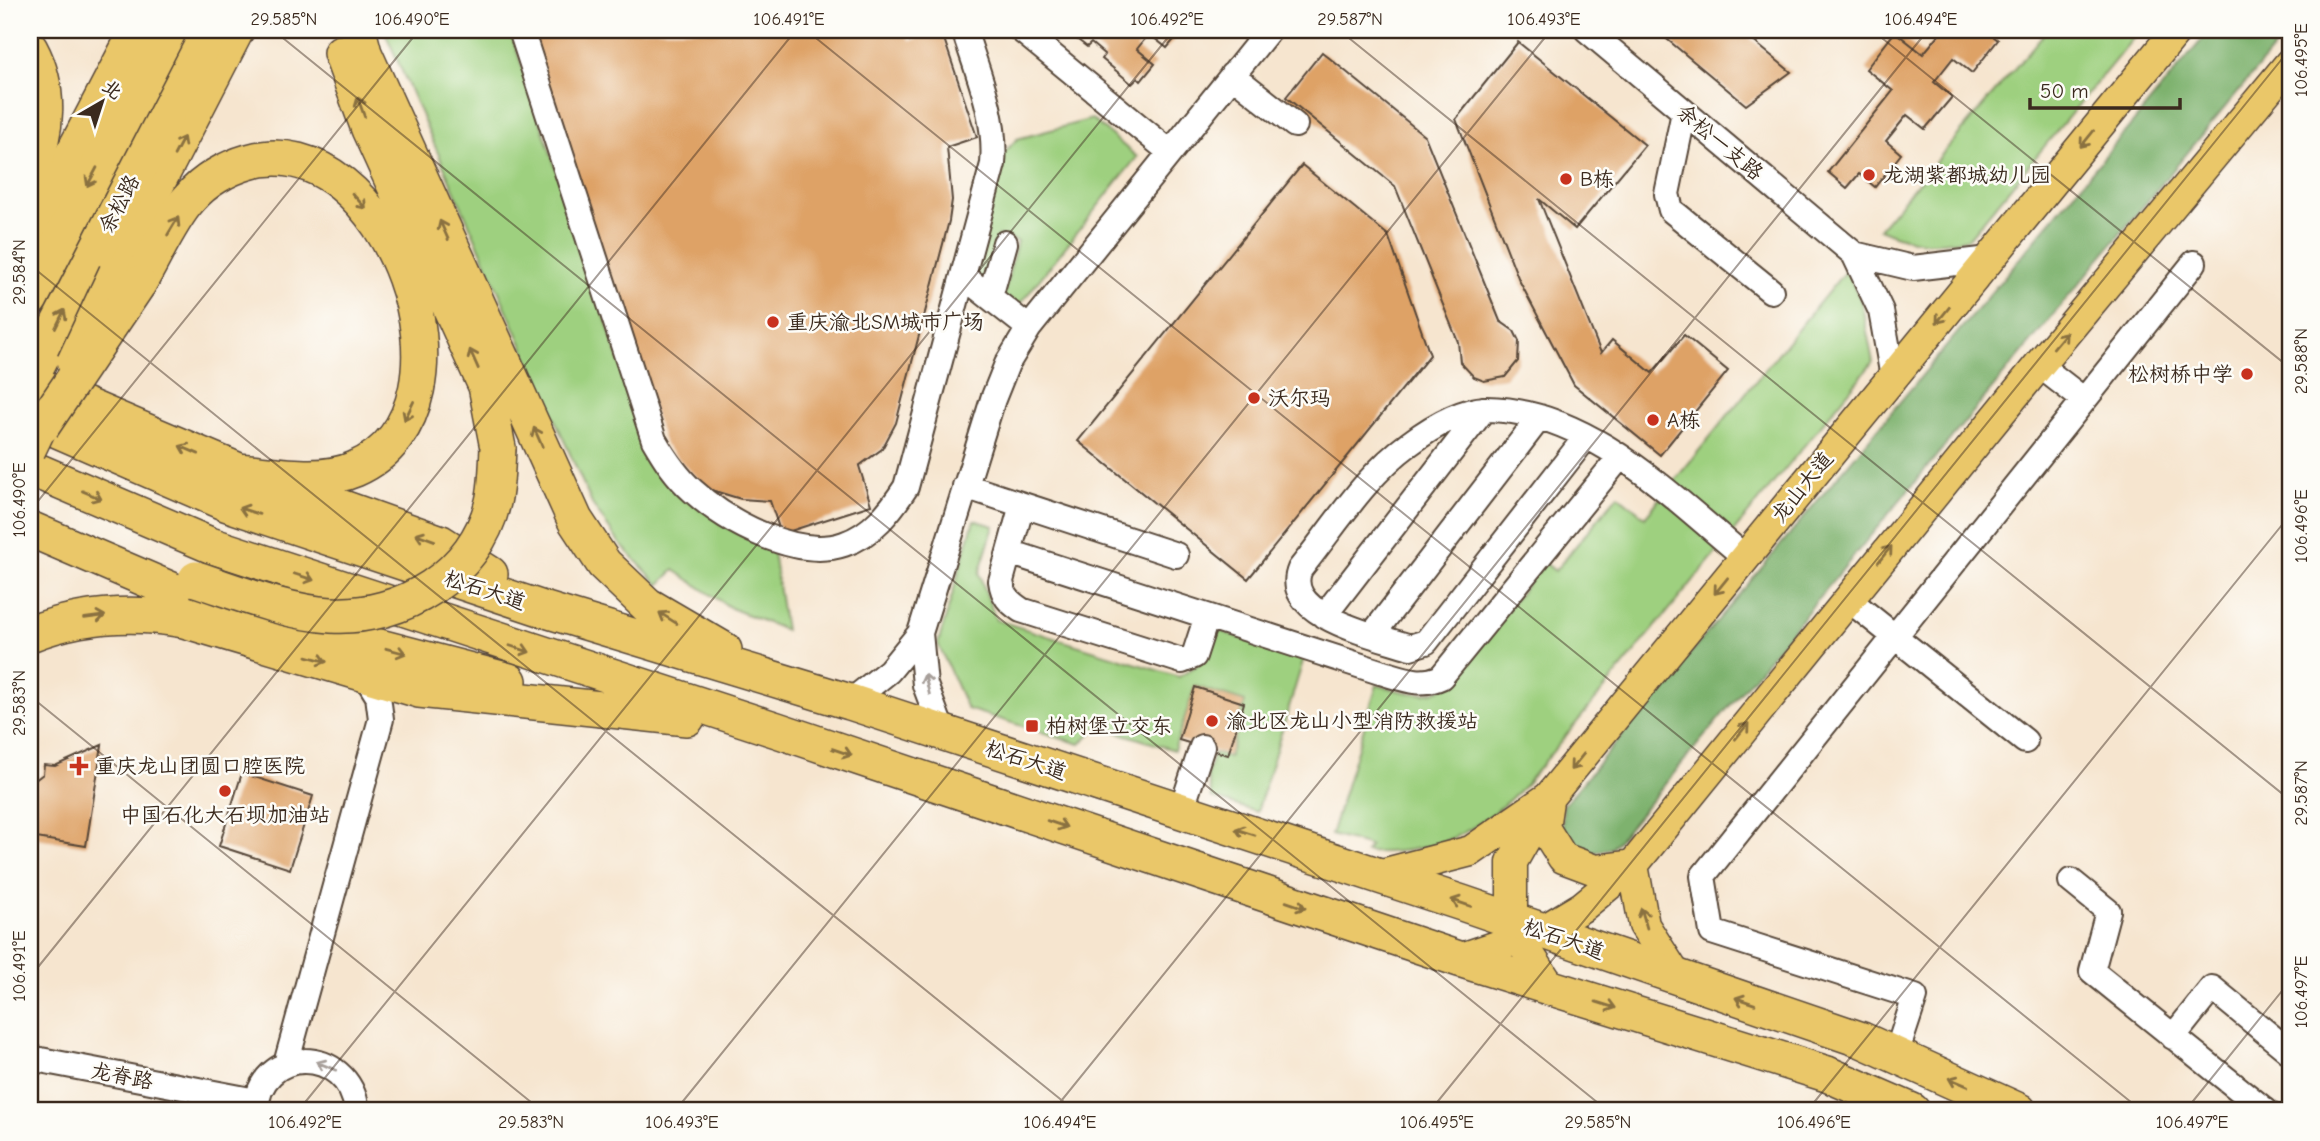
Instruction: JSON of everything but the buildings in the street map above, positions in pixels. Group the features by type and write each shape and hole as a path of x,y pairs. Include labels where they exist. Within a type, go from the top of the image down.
{"highway":[{"name":"余松路","path":"30,299 40,234 169,30"},
{"name":"余松路","path":"30,381 114,272 210,30"},
{"path":"30,506 196,579 268,602 331,615 387,610 435,587 472,548 493,503 498,448 485,386 369,129 342,56 338,30"},
{"path":"358,30 364,53 575,520 604,565 647,605 702,639 792,686"},
{"path":"30,49 37,62 45,98 44,129 30,173"},
{"path":"34,431 114,272 190,198 228,168 262,158 297,160 333,175 360,201 381,228 411,296 420,340 422,369 418,388 402,427 380,453 354,470 314,477 239,471"},
{"path":"30,381 239,471 441,543 546,610"},
{"name":"松石大道","path":"34,431 228,504 546,610 850,702 1378,875 1524,931 1676,977 1862,1040 2019,1111"},
{"path":"30,468 210,545 777,730 1459,959 1827,1074 1877,1104 1912,1111"},
{"path":"30,529 188,597 522,685 662,715"},
{"path":"30,634 69,620 146,614 184,620 419,690 662,715 777,730"}],"main road":[{"path":"40,234 135,30"},
{"path":"114,272 239,30"},
{"name":"龙山大道","path":"1378,875 1471,851 1549,797 2177,30"},
{"path":"1459,959 1582,906 1633,865 2039,365 2290,63"},
{"path":"1549,797 1544,828 1563,858 1595,870 1633,865"},
{"path":"1549,797 1512,862 1524,931 1551,988"},
{"path":"1633,865 1644,925 1676,977"}],"street":[{"path":"521,30 654,440 670,468 693,492 725,514 779,542 812,549 845,544 874,527 893,507 906,486 993,164 995,139 990,114 964,30"},
{"path":"1021,30 1170,152"},
{"path":"850,702 889,671 920,633 993,399 1007,364 1029,328 1269,30"},
{"name":"余松一支路","path":"1587,30 1854,254"},
{"path":"1232,75 1294,125"},
{"path":"1684,112 1667,194 1671,210 1771,291"},
{"path":"990,297 1005,243"},
{"path":"1854,254 1913,268 1990,259"},
{"path":"1854,254 1881,311 1893,377"},
{"path":"1896,1055 1915,997 1712,932 1703,876 2194,263"},
{"path":"963,275 1029,328"},
{"path":"2039,365 2084,400"},
{"path":"1586,437 1426,642 1410,647 1324,617 1309,607 1301,597 1297,586 1300,569 1378,470 1408,444 1444,421 1484,409 1540,417 1586,437 1620,457 1745,557"},
{"path":"1324,617 1484,409"},
{"path":"1373,634 1540,417"},
{"path":"1009,552 1380,672 1415,682 1430,682 1441,677 1620,457"},
{"path":"965,486 1176,555"},
{"path":"1023,506 1001,582 1002,593 1021,610 1182,661 1194,656 1207,616"},
{"path":"1848,599 2025,741"},
{"path":"920,633 925,685 943,733"},
{"path":"286,1064 381,719 378,696 363,672"},
{"path":"381,719 398,699 419,690"},
{"path":"1181,811 1202,747"},
{"path":"2071,881 2108,911 2092,971 2266,1111"},
{"path":"2174,1037 2212,988 2290,1052"},
{"name":"龙脊路","path":"30,1058 256,1106"},
{"path":"256,1106 261,1085 286,1064 303,1060 320,1062 335,1070 348,1082 355,1097 357,1111"}],"green space":[{"path":"384,30 510,30 646,441 721,524 773,552 785,630 731,608 674,570 659,585 621,545 592,504"},
{"path":"2047,30 2140,30 1969,238 1923,242 1879,229"},
{"path":"2210,30 2289,30 1612,848 1587,854 1562,833 1563,806"},
{"path":"1092,119 1137,157 1016,309 1003,298 1017,241 998,235 986,286 972,275 1000,157 1017,139"},
{"path":"1846,270 1861,301 1873,362 1527,783 1473,827 1435,844 1391,852 1366,852 1370,846 1331,835 1377,685 1418,693 1443,688 1545,563 1555,571 1618,495 1645,517"},
{"path":"974,520 994,526 979,574 996,620 1179,677 1199,664 1210,628 1304,658 1257,812 1212,798 1207,775 1214,753 1229,757 1245,702 1195,686 1174,750 1098,726 1080,744 967,709 938,644"}],"place":[{"name":"龙湖紫都城幼儿园","path":"1869,175"},
{"name":"B栋","path":"1566,179"},
{"name":"重庆渝北SM城市广场","path":"773,322"},
{"name":"松树桥中学","path":"2247,374"},
{"name":"沃尔玛","path":"1254,398"},
{"name":"A栋","path":"1653,420"},
{"name":"渝北区龙山小型消防救援站","path":"1212,721"},
{"name":"柏树堡立交东","path":"1032,726"},
{"name":"重庆龙山团圆口腔医院","path":"79,766"},
{"name":"中国石化大石坝加油站","path":"225,791"}]}
